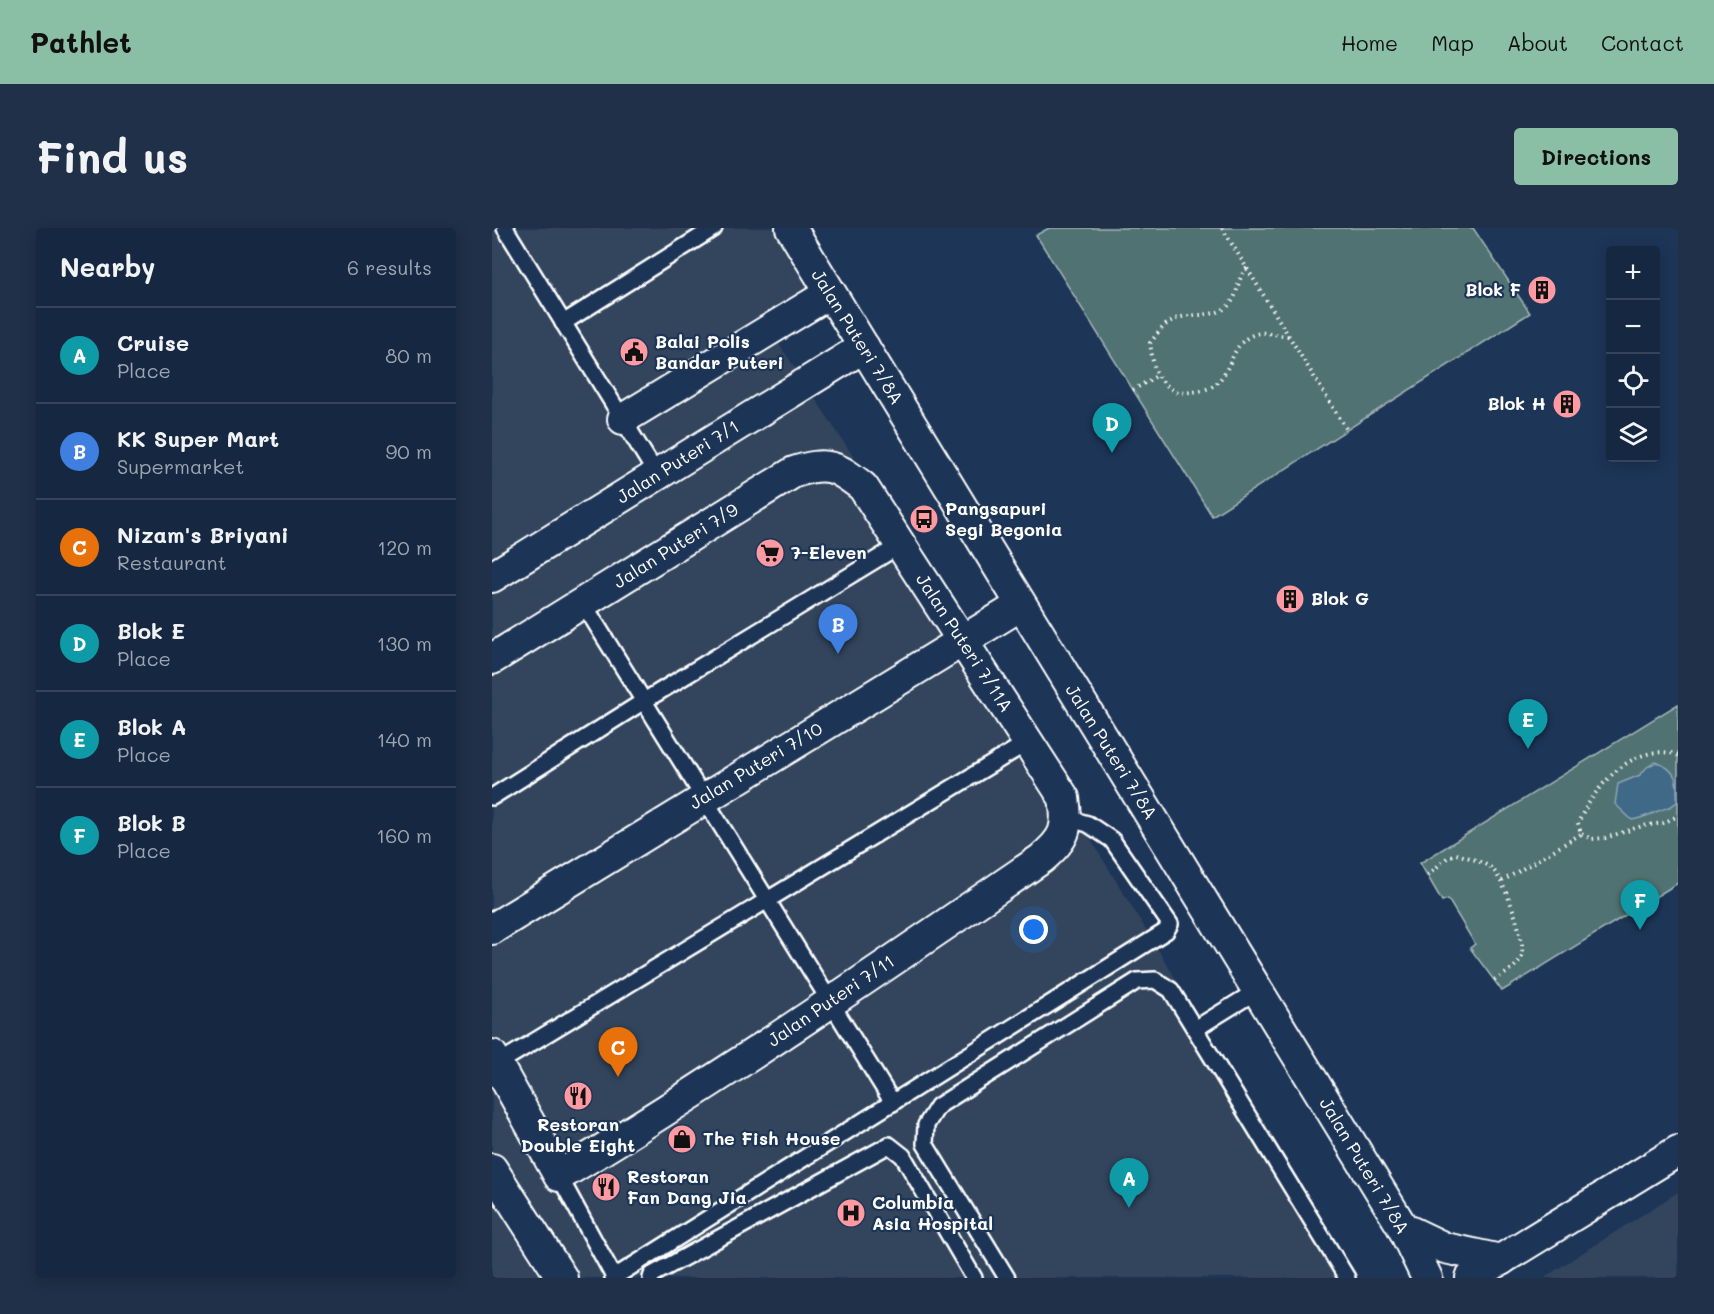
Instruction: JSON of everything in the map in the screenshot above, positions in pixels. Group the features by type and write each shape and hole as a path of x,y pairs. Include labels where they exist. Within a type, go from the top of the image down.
{"street":[{"name":"Jalan Puteri 7/8A","path":"791,228 1403,1228 1427,1278"},
{"path":"623,419 830,293"},
{"name":"Jalan Puteri 7/1","path":"492,577 864,348"},
{"name":"Jalan Puteri 7/9","path":"492,659 794,472 811,467 830,466 847,474 863,487"},
{"name":"Jalan Puteri 7/11A","path":"863,487 1028,742 1066,808"},
{"name":"Jalan Puteri 7/10","path":"492,929 1022,605"},
{"name":"Jalan Puteri 7/11","path":"559,1176 615,1143 831,1003 1041,859 1056,846 1065,832 1066,808"},
{"path":"495,1060 559,1176"},
{"path":"1470,1278 1494,1269 1678,1152"},
{"path":"492,1169 562,1278"},
{"path":"1403,1228 1494,1269"}],"lane":[{"path":"505,228 657,475"},
{"path":"563,323 714,228"},
{"path":"492,797 644,701 900,545"},
{"path":"584,603 893,1103"},
{"path":"495,1060 768,900 1028,742"},
{"path":"559,1176 614,1278 1166,931 1170,924 1112,840 1066,808"},
{"path":"1007,1278 926,1144 926,1125 938,1106 1137,981 1155,980 1171,990 1347,1278"},
{"path":"1195,1029 1257,990"},
{"path":"651,1278 652,1275 889,1144 903,1156 974,1278"}],"path":[{"path":"1222,228 1347,430"},
{"path":"1247,268 1240,276 1236,296 1227,307 1214,313 1178,318 1162,326 1150,343 1154,368 1163,384 1178,393 1211,387 1225,374 1239,344 1262,333 1289,336"},
{"path":"1133,390 1158,375"},
{"path":"1581,834 1578,823 1584,810 1623,765 1644,753 1666,751 1678,755"},
{"path":"1581,834 1592,839 1605,838 1663,823 1678,816"},
{"path":"1502,881 1581,834"},
{"path":"1428,875 1448,857 1456,854 1491,868 1502,881 1522,937 1522,953 1517,964 1506,974 1494,980"}],"shaded area":[{"path":"492,228 779,228 818,292 766,324 911,544 1358,1278 492,1278"},
{"path":"1656,762 1672,772 1675,777 1677,802 1632,820 1615,804 1618,784 1640,775"},
{"path":"1678,1192 1678,1278 1543,1278"}],"green space":[{"path":"1049,228 1473,228 1530,313 1212,516 1036,235"},
{"path":"1678,704 1678,883 1502,991 1470,948 1475,944 1448,899 1442,901 1420,863"}],"place":[{"name":"Blok F","path":"1542,290"},
{"name":"Balai Polis Bandar Puteri","path":"634,352"},
{"name":"Blok H","path":"1567,404"},
{"name":"Blok E","path":"1112,453"},
{"name":"Pangsapuri Segi Begonia","path":"924,519"},
{"name":"7-Eleven","path":"770,553"},
{"name":"Blok G","path":"1290,599"},
{"name":"KK Super Mart","path":"838,654"},
{"name":"Blok A","path":"1528,749"},
{"name":"Blok B","path":"1640,930"},
{"name":"Nizam's Briyani","path":"618,1077"},
{"name":"Restoran Double Eight","path":"578,1096"},
{"name":"The Fish House","path":"682,1139"},
{"name":"Restoran Fan Dang Jia","path":"606,1187"},
{"name":"Cruise","path":"1129,1208"},
{"name":"Columbia Asia Hospital","path":"851,1213"}]}
